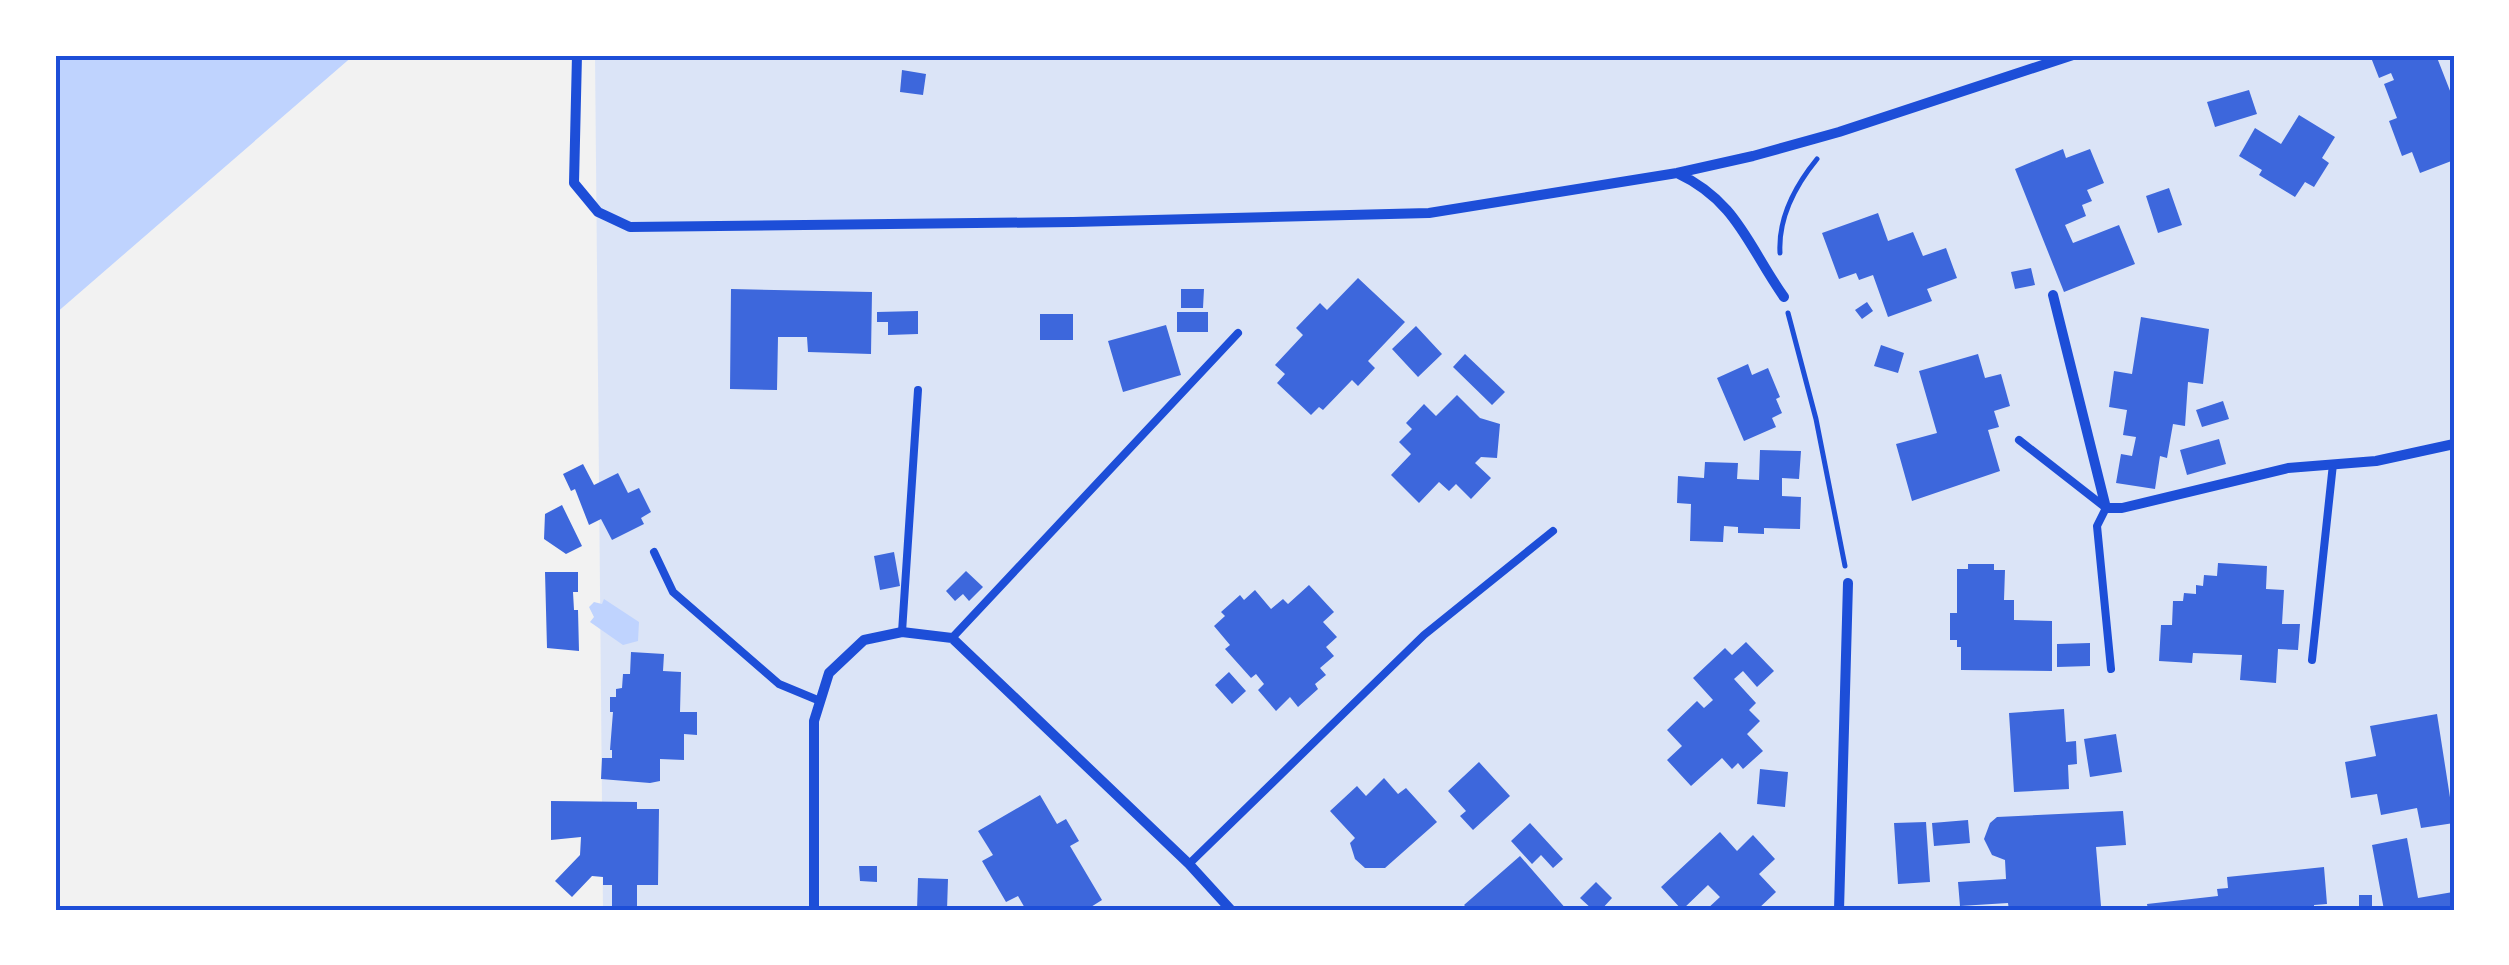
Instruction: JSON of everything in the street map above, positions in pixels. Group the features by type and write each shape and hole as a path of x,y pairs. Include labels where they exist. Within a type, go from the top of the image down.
{"street":[{"path":"577,55 574,182 598,212 630,227 1429,213 1677,173 1752,156 1839,132 2073,55"},
{"path":"1677,173 1699,183 1729,209 1784,296"},
{"path":"2053,295 2106,508 2122,508 2288,468 2376,461 2454,444"},
{"path":"1839,910 1848,583"},
{"path":"814,910 814,721 820,701 829,673 864,640 902,632 952,638 1189,864 1231,910"}],"lane":[{"path":"952,638 1238,333"},
{"path":"902,632 918,390"},
{"path":"2019,440 2106,508 2097,526 2111,669"},
{"path":"2312,660 2334,464"},
{"path":"1189,864 1424,635 1553,531"},
{"path":"654,552 672,592 779,684 820,701"}],"path":[{"path":"1839,132 1796,186 1779,234 1784,296 1816,420 1848,583"}],"shaded area":[{"path":"595,55 2454,55 2454,910 603,910"}],"water":[{"path":"55,55 354,55 55,314"},
{"path":"604,599 639,622 638,641 623,645 590,622 594,617 589,607 594,602 602,604"}],"building":[{"path":"2370,55 2436,55 2454,101 2454,119 2450,121 2454,130 2454,160 2420,173 2412,152 2402,156 2389,121 2397,118 2384,84 2394,80 2391,73 2379,78"},
{"path":"902,70 926,74 923,95 900,92"},
{"path":"2249,90 2257,114 2215,127 2207,102"},
{"path":"2299,115 2335,137 2322,158 2329,163 2314,187 2305,182 2295,197 2259,175 2262,170 2239,156 2255,128 2281,144"},
{"path":"2063,149 2066,158 2090,149 2104,183 2087,190 2092,201 2082,205 2086,216 2065,225 2073,243 2119,225 2135,264 2064,292 2015,169"},
{"path":"2169,188 2182,225 2158,233 2146,196"},
{"path":"1878,213 1888,241 1913,232 1923,256 1946,248 1957,278 1927,289 1932,301 1888,317 1873,275 1859,280 1856,273 1839,279 1822,233"},
{"path":"2031,268 2035,285 2015,289 2011,272"},
{"path":"1358,278 1405,322 1368,361 1375,368 1358,386 1352,380 1323,410 1319,407 1311,415 1277,383 1285,374 1275,365 1303,335 1296,328 1320,303 1327,310"},
{"path":"731,289 872,292 871,354 808,352 807,337 778,337 777,390 730,389"},
{"path":"1181,289 1204,289 1203,308 1181,308"},
{"path":"1867,302 1873,311 1862,319 1855,310"},
{"path":"918,311 918,334 888,335 888,322 877,322 877,312"},
{"path":"1177,312 1208,312 1208,332 1177,332"},
{"path":"1040,314 1073,314 1073,340 1040,340"},
{"path":"2141,317 2209,329 2203,384 2188,382 2185,426 2173,424 2167,458 2160,456 2155,489 2116,483 2121,454 2132,456 2136,437 2123,435 2127,410 2109,407 2114,371 2132,374"},
{"path":"1166,325 1181,375 1123,392 1108,341"},
{"path":"1416,326 1442,354 1418,377 1392,349"},
{"path":"1881,345 1904,353 1898,373 1874,366"},
{"path":"1465,354 1505,392 1492,405 1453,367"},
{"path":"1978,354 1985,378 2001,374 2010,406 1994,411 1999,427 1988,430 2000,471 1912,501 1896,444 1937,433 1919,371"},
{"path":"1748,364 1752,375 1768,368 1782,413 1772,418 1776,427 1744,441 1717,378"},
{"path":"1457,395 1480,418 1500,424 1497,458 1481,457 1475,463 1491,478 1471,499 1456,484 1449,491 1439,482 1419,503 1391,475 1411,454 1399,442 1412,429 1406,423 1424,404 1436,416"},
{"path":"2223,401 2229,419 2202,427 2196,410"},
{"path":"2219,439 2226,464 2187,475 2180,450"},
{"path":"1760,450 1801,451 1799,479 1782,478 1782,496 1801,497 1800,529 1764,528 1764,534 1738,533 1738,527 1724,526 1723,542 1690,541 1691,504 1677,503 1678,476 1704,478 1705,462 1738,463 1737,479 1759,480"},
{"path":"583,464 594,485 618,473 628,493 639,488 651,512 641,518 644,524 612,540 601,519 589,525 575,489 571,491 563,474"},
{"path":"562,505 582,546 566,554 544,539 545,514"},
{"path":"894,552 900,586 880,590 874,556"},
{"path":"2218,563 2267,566 2266,589 2284,590 2282,624 2300,624 2298,650 2278,649 2276,683 2240,680 2242,655 2193,653 2192,663 2159,661 2161,625 2172,625 2173,601 2183,601 2184,593 2196,594 2196,585 2203,586 2204,575 2217,576"},
{"path":"1968,564 1994,564 1994,570 2005,570 2004,600 2014,600 2014,620 2052,621 2052,671 1961,670 1961,647 1957,647 1957,640 1950,640 1950,613 1957,613 1957,569 1968,569"},
{"path":"966,571 983,587 969,601 963,594 955,601 946,591"},
{"path":"545,572 578,572 578,592 573,592 574,610 578,610 579,651 547,648"},
{"path":"1309,585 1334,612 1323,622 1337,637 1326,647 1334,656 1320,668 1326,675 1315,684 1318,689 1298,707 1290,697 1276,711 1258,690 1264,684 1256,674 1251,678 1225,649 1230,645 1214,626 1225,616 1221,612 1240,595 1244,600 1255,590 1271,609 1283,599 1288,604"},
{"path":"1746,642 1774,671 1757,687 1743,671 1734,679 1756,703 1749,710 1760,721 1747,734 1763,751 1743,769 1738,763 1732,769 1722,758 1691,786 1667,760 1682,746 1667,730 1697,701 1704,708 1713,700 1693,678 1725,648 1732,655"},
{"path":"2090,643 2090,666 2057,667 2057,644"},
{"path":"631,652 664,654 663,671 681,672 680,712 697,712 697,735 684,734 684,760 660,759 660,781 650,783 601,779 602,758 612,758 610,697 616,697 616,689 622,688 623,674 630,674"},
{"path":"1229,672 1246,691 1232,704 1215,685"},
{"path":"2064,709 2066,742 2076,741 2077,764 2068,765 2069,789 2014,792 2009,713"},
{"path":"2437,714 2454,823 2421,828 2417,808 2381,815 2377,794 2351,798 2345,762 2376,756 2370,726"},
{"path":"2116,734 2122,772 2090,777 2084,739"},
{"path":"1479,762 1510,796 1473,830 1460,816 1466,811 1448,791"},
{"path":"1760,769 1788,772 1785,807 1757,804"},
{"path":"1384,778 1398,794 1406,788 1437,822 1385,868 1365,868 1355,859 1350,843 1355,838 1330,811 1357,786 1366,796"},
{"path":"1040,795 1057,824 1066,819 1079,841 1070,846 1102,900 1086,910 1026,910 1018,896 1006,902 982,861 993,855 978,831"},
{"path":"551,801 637,802 637,809 659,809 658,885 637,885 637,910 612,910 612,885 603,885 603,877 592,876 572,897 555,881 580,855 581,837 551,840"},
{"path":"2123,811 2126,845 2096,847 2101,906 2009,910 2008,903 1960,906 1958,882 2006,879 2005,860 1992,855 1984,839 1997,817"},
{"path":"1968,820 1970,843 1934,846 1932,823"},
{"path":"1926,822 1930,882 1898,884 1894,823"},
{"path":"1530,823 1563,859 1553,868 1541,855 1532,864 1511,841"},
{"path":"1720,832 1737,851 1753,835 1775,859 1759,874 1776,892 1757,910 1706,910 1720,897 1708,885 1682,910 1661,887"},
{"path":"2407,838 2418,898 2453,892 2454,910 2384,910 2372,845"},
{"path":"1520,856 1567,910 1469,910 1464,905"},
{"path":"859,866 877,866 877,882 860,881"},
{"path":"2324,867 2327,904 2314,905 2314,910 2148,910 2147,904 2218,896 2217,889 2228,888 2227,877"},
{"path":"918,878 948,879 947,910 917,910"},
{"path":"1596,882 1612,898 1601,910 1593,910 1580,898"},
{"path":"2359,895 2372,895 2372,910 2359,910"}]}
